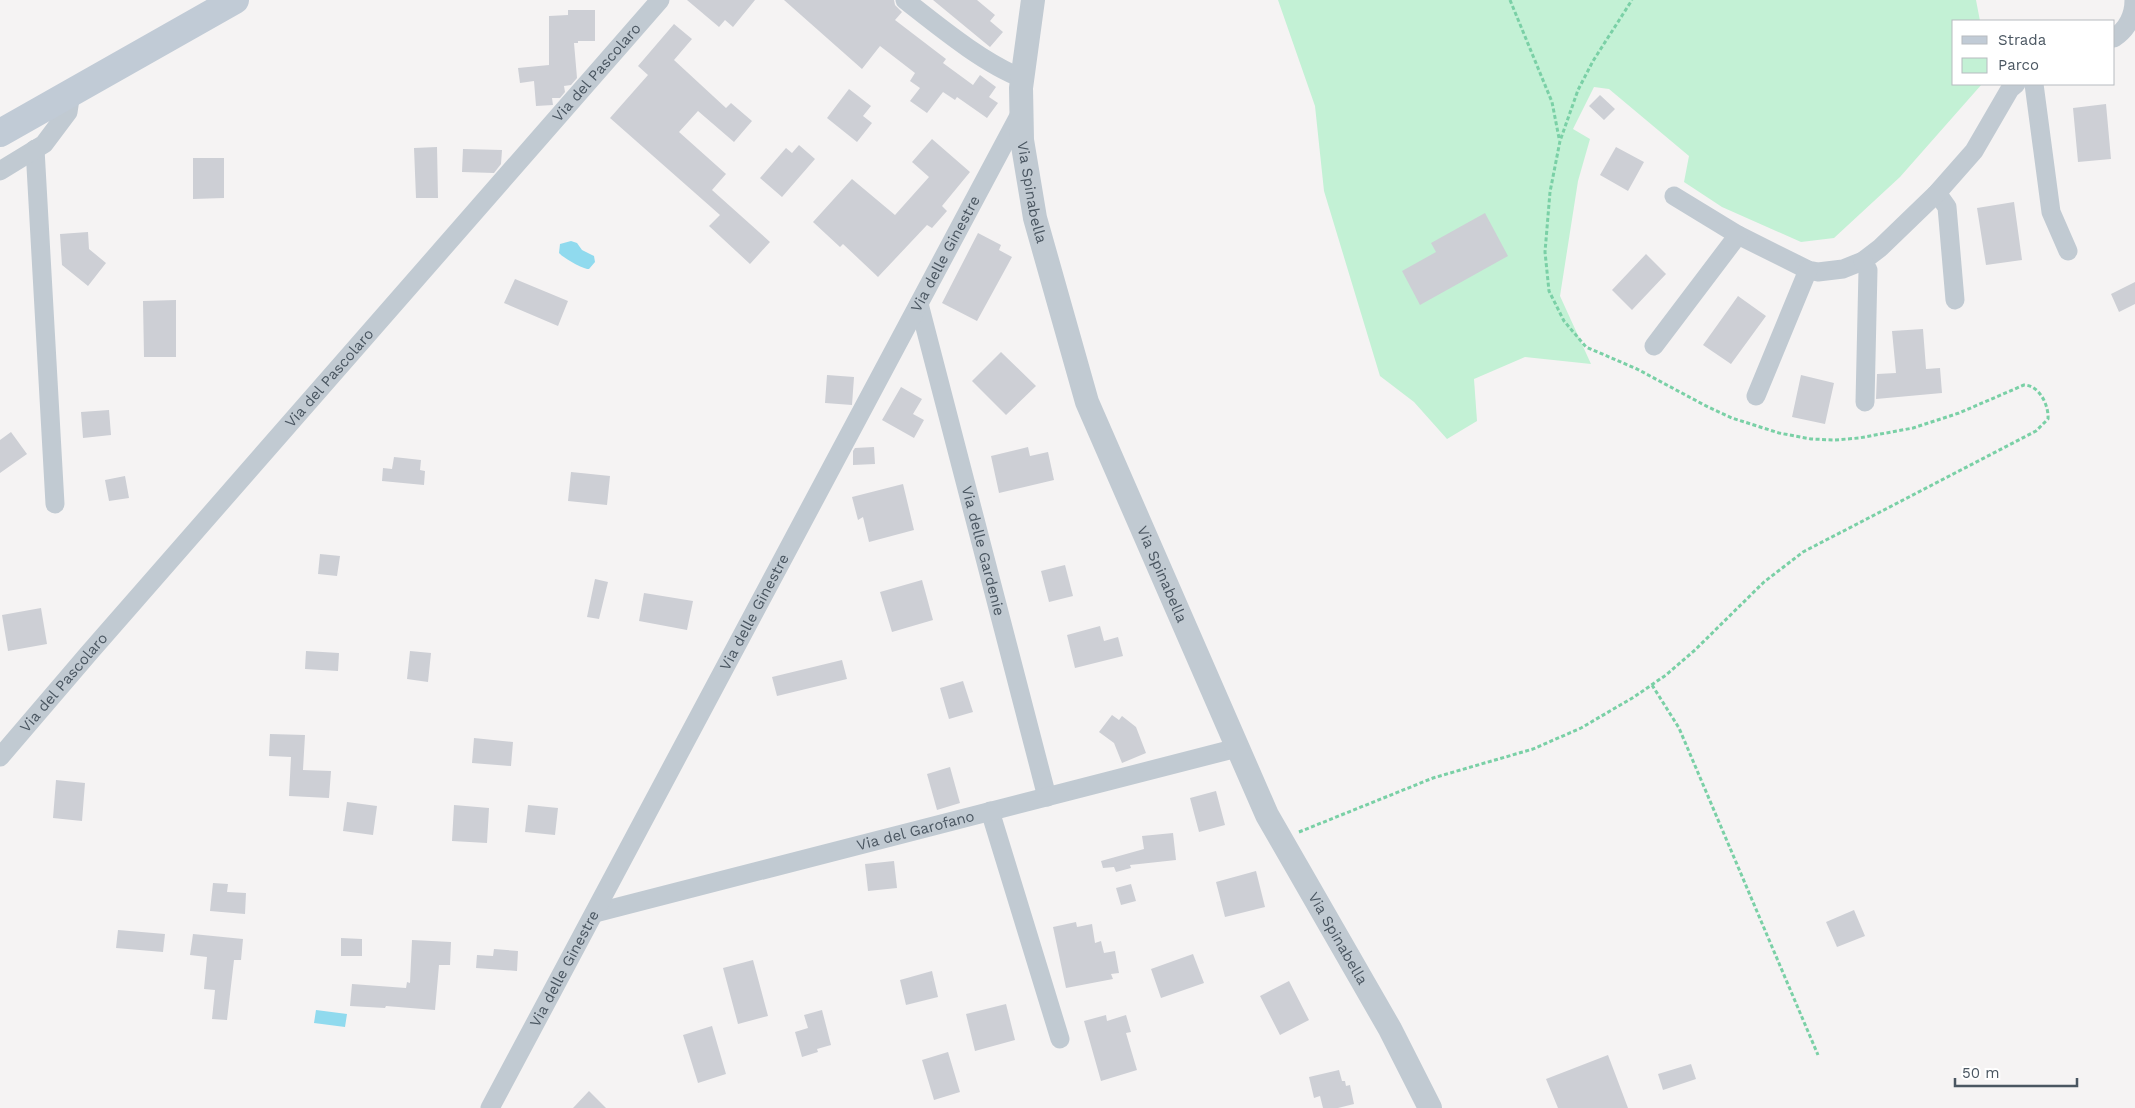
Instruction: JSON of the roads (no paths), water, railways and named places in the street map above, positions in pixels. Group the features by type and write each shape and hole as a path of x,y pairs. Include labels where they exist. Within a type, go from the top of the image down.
{"main road":[{"path":"0,133 234,0"}],"street":[{"name":"Via del Pascolaro","path":"0,757 660,0"},
{"path":"905,0 988,62 1022,78"},
{"name":"Via Spinabella","path":"1033,0 1022,78 1020,114 1022,140 1034,218 1082,386 1101,437 1237,748 1280,840 1382,1014 1430,1108"},
{"path":"2115,37 2126,27 2132,17 2134,0"},
{"path":"1674,196 1738,235 1808,270 1818,272 1842,269 1863,261 1880,248 1937,193 1974,151 2010,89 2015,85"},
{"path":"2034,85 2052,212 2068,252"},
{"path":"0,170 44,144 68,112 71,92"},
{"name":"Via delle Ginestre","path":"490,1108 1020,114"},
{"path":"35,149 55,504"},
{"path":"1937,193 1947,207 1955,300"},
{"path":"1654,346 1738,235"},
{"path":"1863,261 1868,270 1865,402"},
{"path":"1756,396 1808,270"},
{"name":"Via delle Gardenie","path":"919,304 1048,797"},
{"name":"Via del Garofano","path":"595,913 1237,748"},
{"path":"990,812 1060,1039"}],"water":[{"path":"571,241 577,243 582,250 594,256 595,262 589,269 573,263 559,253 560,244"},
{"path":"316,1010 347,1014 345,1027 314,1023"}]}
